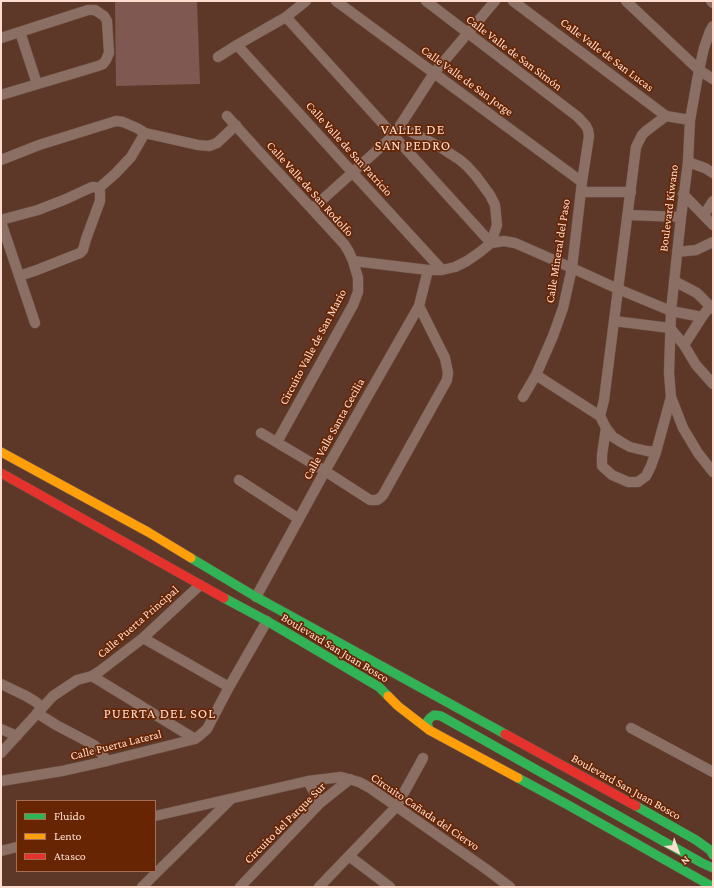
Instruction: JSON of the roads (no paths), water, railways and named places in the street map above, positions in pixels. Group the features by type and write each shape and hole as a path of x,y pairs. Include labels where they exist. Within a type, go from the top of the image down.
{"main road":[{"name":"Boulevard San Juan Bosco","path":"1,452 146,536 495,728 696,840 712,851"},
{"name":"Boulevard San Juan Bosco","path":"1,473 267,621 379,687 398,706 429,730 568,805 713,887"},
{"path":"429,730 427,722 430,718 434,715 441,716 713,868"}],"street":[{"path":"218,57 286,17 306,1"},
{"name":"Calle Valle de San Jorge","path":"336,1 434,73 581,187"},
{"name":"Calle Valle de San Simón","path":"426,1 578,117 586,126"},
{"path":"312,209 394,135 434,73 495,1"},
{"name":"Calle Valle de San Lucas","path":"513,1 666,116 690,120"},
{"path":"626,1 699,70 713,79"},
{"path":"1,38 88,10 95,10 101,13 107,21 109,53 108,57 98,66 1,95"},
{"path":"286,17 491,243"},
{"name":"Boulevard Kiwano","path":"671,397 669,373 671,312 683,194 688,162 690,120 704,48 713,26"},
{"path":"20,32 37,84"},
{"name":"Calle Valle de San Patricio","path":"237,45 442,270"},
{"name":"Calle Valle de San Rodolfo","path":"228,116 344,244 354,261"},
{"path":"600,416 604,400 636,147 642,134 666,116"},
{"path":"1,160 39,144 116,121 123,122 145,133 192,144 209,146 217,143 236,126"},
{"path":"400,126 440,147 460,160 476,176 490,196 494,205 497,224 491,243"},
{"name":"Calle Mineral del Paso","path":"523,398 536,374 553,336 563,308 572,268 581,187 589,136 586,126"},
{"path":"98,188 116,173 131,157 145,133"},
{"path":"688,162 705,168 713,173"},
{"path":"35,324 1,221 38,210 92,187 95,186 98,188"},
{"path":"581,187 631,192"},
{"path":"19,276 80,253 83,250 100,201 101,196 98,188"},
{"path":"683,194 713,225"},
{"path":"704,215 713,201"},
{"path":"628,215 681,217"},
{"path":"354,261 428,270 442,270 455,267 467,261 491,243 504,241 515,243 618,290 671,312 702,317"},
{"path":"677,252 696,250 713,242"},
{"name":"Circuito Valle de San Mario","path":"276,442 353,305 358,292 358,278 354,261"},
{"name":"Calle Valle Santa Cecilia","path":"256,597 325,471 419,306 428,270"},
{"path":"674,281 697,293 712,307 702,317 684,345"},
{"path":"261,433 370,500 380,498 447,380 448,373 445,358 419,306"},
{"path":"614,321 670,328 684,345 696,365 713,384"},
{"path":"536,374 600,416 606,428 621,442 630,447 656,452"},
{"path":"606,428 602,466 612,475 628,482 638,482 646,476 651,466 671,397"},
{"path":"671,397 683,428 698,453 713,472"},
{"path":"239,480 299,519"},
{"name":"Calle Puerta Principal","path":"1,753 53,696 77,680 92,676 100,671 142,638 200,585"},
{"path":"92,676 195,739 207,729 267,621"},
{"path":"142,638 229,687"},
{"path":"1,684 36,702 40,711 56,725 94,745 107,761"},
{"path":"631,728 713,772"},
{"path":"1,729 17,736"},
{"name":"Calle Puerta Lateral","path":"1,781 62,771 195,739"},
{"path":"319,887 396,807 423,758"},
{"name":"Circuito Cañada del Ciervo","path":"156,816 308,781 341,777 360,782 370,788 510,887"},
{"name":"Circuito del Parque Sur","path":"240,887 320,803 350,779"},
{"path":"308,781 320,803"},
{"path":"142,887 230,800"},
{"path":"1,851 16,847"},
{"path":"693,876 712,851"},
{"path":"349,856 390,887"}],"district":[{"name":"VALLE DE SAN PEDRO","path":"413,138"},
{"name":"PUERTA DEL SOL","path":"160,714"}]}
